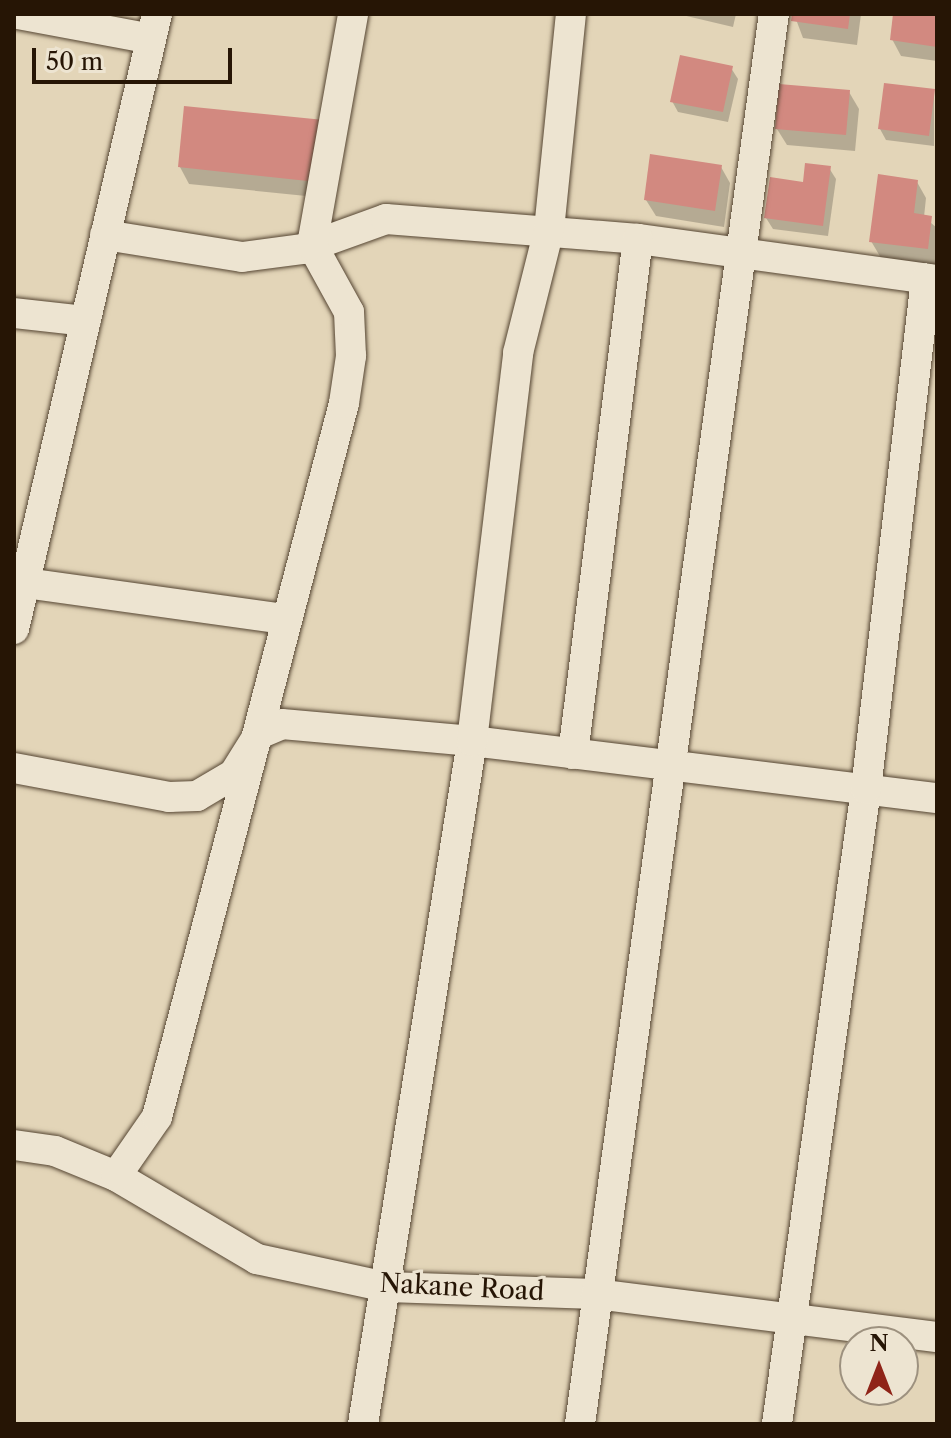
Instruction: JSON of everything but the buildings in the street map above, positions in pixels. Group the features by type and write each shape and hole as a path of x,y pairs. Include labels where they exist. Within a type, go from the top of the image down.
{"street":[{"path":"14,629 154,27 18,14"},
{"path":"116,1176 157,1117 344,403 351,356 349,312 332,273 312,245 353,14"},
{"path":"363,1424 472,741 518,353 549,230 571,14"},
{"path":"580,1424 738,251 774,14"},
{"path":"105,235 242,257 312,245 386,219 638,239 931,280 866,789 777,1424"},
{"path":"573,754 638,239"},
{"path":"14,313 86,321"},
{"path":"25,583 285,619"},
{"path":"14,768 169,797 197,796 234,774 259,734 282,724 472,741 937,798"},
{"name":"Nakane Road","path":"14,1145 55,1151 116,1176 257,1259 387,1287 596,1294 937,1337"}]}
